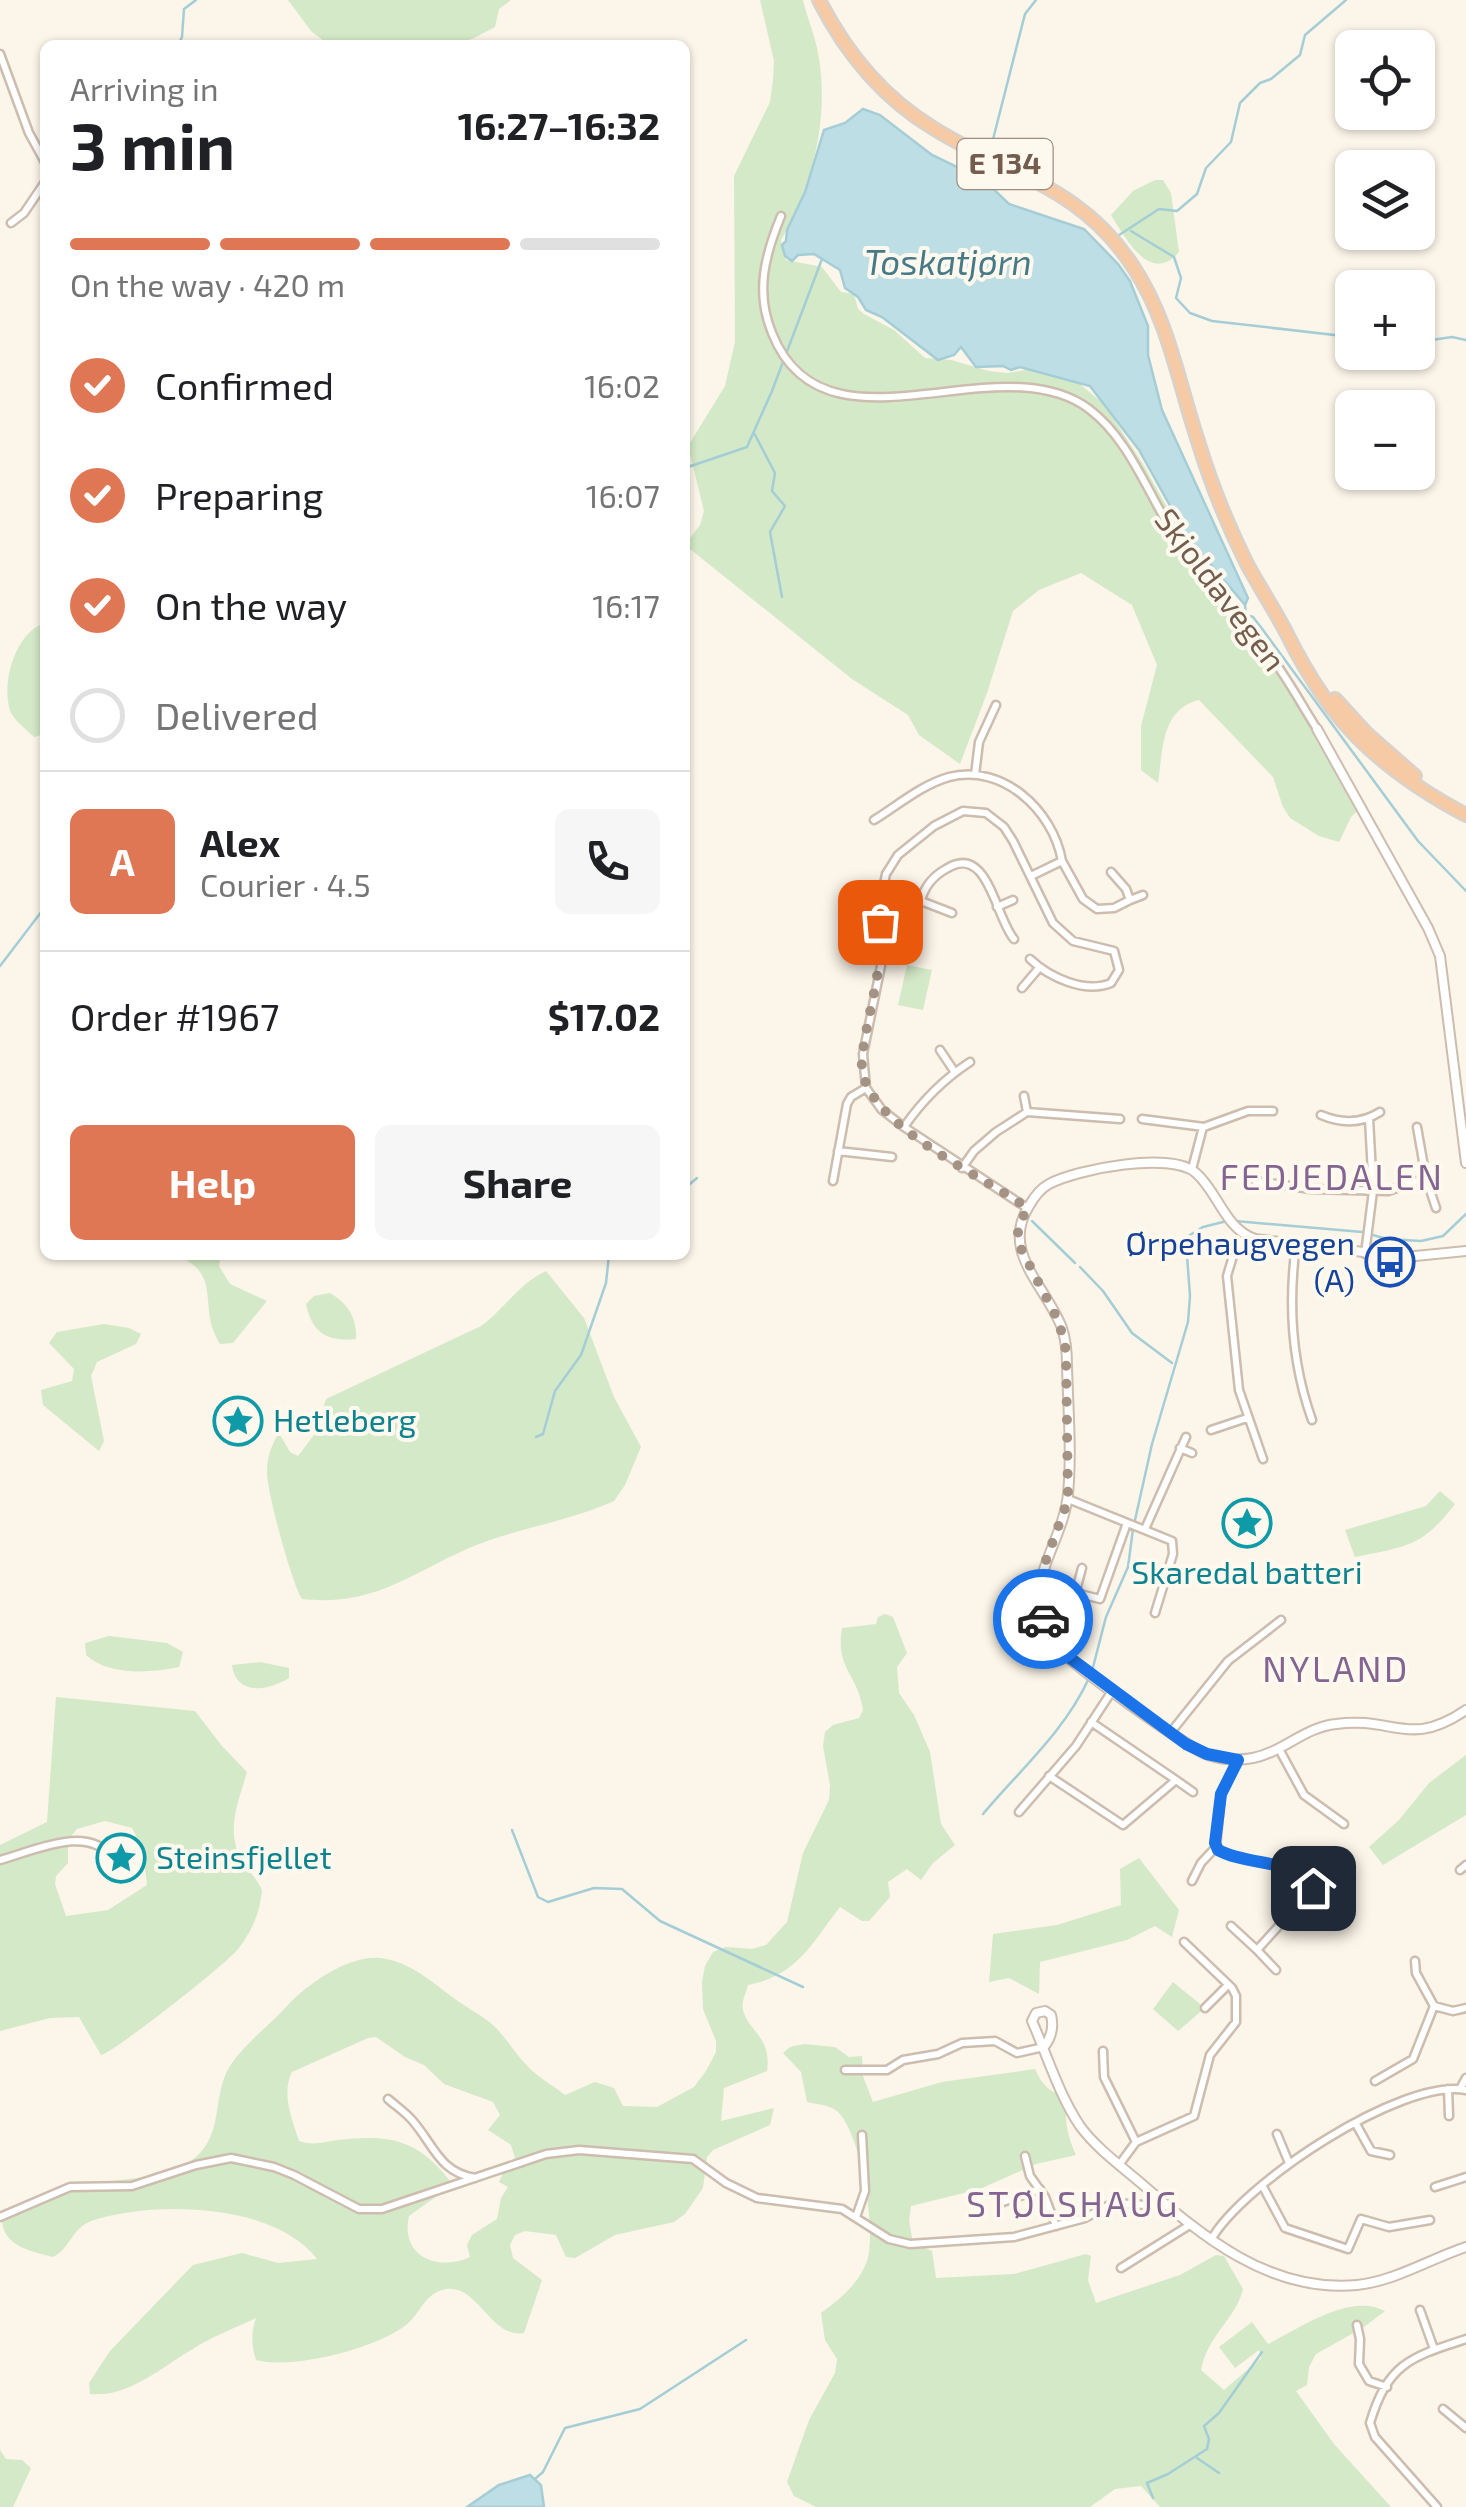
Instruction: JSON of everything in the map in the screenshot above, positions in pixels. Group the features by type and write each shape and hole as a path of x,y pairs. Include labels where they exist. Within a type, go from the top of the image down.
{"highway":[{"name":"E 134","path":"820,0 860,66 908,111 943,135 1043,183 1099,225 1136,270 1158,312 1223,510 1288,636 1366,733 1415,776 1466,812"}],"street":[{"path":"0,54 40,153"},
{"path":"11,224 40,189"},
{"name":"Skjoldavegen","path":"781,216 762,274 771,332 788,363 825,390 874,398 1026,386 1056,392 1090,410 1115,436 1183,548 1269,654 1318,730 1439,954 1466,1163"},
{"path":"975,774 979,742 996,704"},
{"path":"874,820 939,781 975,774 1000,781 1023,795 1046,824 1076,888 1091,906 1114,908 1142,895"},
{"path":"1027,1208 904,1128 882,1110 866,1088 863,1054 882,951 882,886 891,864 934,826 963,811 986,814 1004,827 1053,923 1073,942 1114,951 1120,970 1117,979 1098,987 1076,984 1040,968 1030,959"},
{"path":"1031,876 1062,860"},
{"path":"921,900 929,882 943,870 962,862 973,864 1014,939"},
{"path":"1111,872 1126,888 1130,900"},
{"path":"882,886 952,912"},
{"path":"997,907 1013,900"},
{"path":"1022,988 1040,968"},
{"path":"940,1050 954,1071"},
{"path":"904,1128 920,1104 954,1071 970,1062"},
{"path":"832,1181 846,1104 866,1088"},
{"path":"1024,1096 1026,1112"},
{"path":"1142,1119 1204,1127 1248,1111 1273,1111"},
{"path":"962,1168 974,1151 1026,1112 1120,1120"},
{"path":"1320,1115 1334,1120 1369,1119 1380,1112"},
{"path":"1365,1254 1374,1190 1369,1119"},
{"path":"1192,1169 1204,1127"},
{"path":"1417,1127 1436,1208"},
{"path":"838,1151 892,1158"},
{"path":"1466,1251 1424,1257 1365,1254 1246,1236 1192,1169 1176,1165 1098,1168 1047,1185 1027,1208 1018,1229 1018,1243 1065,1339 1068,1500 1041,1574 1041,1614 1058,1649 1171,1732 1207,1754 1238,1760 1279,1749 1314,1729 1334,1724 1377,1724 1421,1731 1438,1727 1466,1710"},
{"path":"1255,1181 1311,1189 1388,1191 1426,1178"},
{"path":"1246,1236 1233,1256 1228,1276 1239,1390 1263,1459"},
{"path":"1296,1245 1292,1274 1295,1358 1312,1420"},
{"path":"1211,1430 1247,1418"},
{"path":"1145,1529 1186,1437"},
{"path":"1180,1448 1192,1453"},
{"path":"1068,1500 1170,1539 1174,1546 1155,1612"},
{"path":"1076,1592 1100,1598 1127,1523"},
{"path":"1081,1626 1071,1609 1082,1568"},
{"path":"1171,1732 1228,1661 1281,1620"},
{"path":"1019,1812 1113,1690"},
{"path":"1092,1722 1193,1792"},
{"path":"1279,1749 1304,1795 1344,1824"},
{"path":"1192,1881 1216,1847 1221,1794 1238,1760"},
{"path":"1049,1776 1124,1825 1176,1780"},
{"path":"0,1860 76,1841 99,1844 113,1859"},
{"path":"1216,1847 1223,1853 1259,1864 1295,1868 1340,1896"},
{"path":"1257,1950 1307,1896 1312,1882"},
{"path":"1231,1926 1276,1970"},
{"path":"1184,1942 1236,1996 1236,2022 1210,2055 1196,2114"},
{"path":"1415,1961 1416,1973 1434,2006 1452,2011 1466,2008"},
{"path":"1204,2008 1228,1984"},
{"path":"1375,2081 1413,2059 1434,2006"},
{"path":"846,2070 887,2070 910,2058 938,2054 962,2043 995,2041 1018,2053 1044,2048 1082,2129 1119,2164 1210,2242 1294,2280 1337,2286 1379,2281 1466,2248"},
{"path":"1103,2051 1104,2077 1136,2142"},
{"path":"1210,2242 1230,2213 1289,2164 1356,2124 1417,2096 1463,2090 1466,2078"},
{"path":"1448,2089 1449,2116"},
{"path":"388,2099 411,2119 447,2168 476,2178"},
{"path":"1196,2114 1207,2123"},
{"path":"1119,2164 1136,2142 1196,2114"},
{"path":"1356,2124 1372,2151 1390,2156"},
{"path":"1277,2134 1289,2164"},
{"path":"856,2217 865,2191 862,2135"},
{"path":"0,2216 70,2186 132,2186 231,2158 274,2166 369,2210 395,2206 562,2152 693,2159 726,2183 757,2198 828,2206 856,2217 888,2239 910,2244 1000,2239 1084,2218 1113,2204 1146,2205 1156,2198"},
{"path":"1025,2156 1030,2176 1056,2226"},
{"path":"1434,2186 1466,2177"},
{"path":"1262,2185 1285,2228 1348,2249 1360,2219 1389,2227 1430,2220"},
{"path":"1003,2202 1040,2189"},
{"path":"1122,2268 1188,2226"},
{"path":"1420,2310 1434,2349"},
{"path":"1357,2326 1361,2370 1368,2382 1386,2387"},
{"path":"1437,2507 1372,2432 1372,2418 1400,2366 1466,2339"},
{"path":"1443,2409 1466,2428"}],"green space":[{"path":"288,0 511,0 499,9 495,27 468,40 323,40"},
{"path":"760,0 803,0 817,46 822,101 810,174 781,240 786,260 822,267 841,292 854,294 858,309 894,330 925,358 1007,373 1031,369 1076,381 1104,404 1183,536 1267,650 1361,807 1351,817 1339,842 1319,836 1290,818 1273,777 1199,700 1177,712 1166,732 1158,783 1141,770 1141,726 1157,665 1132,605 1081,573 1039,590 1013,611 960,764 919,735 908,715 852,679 690,549 690,538 704,511 690,443 725,386 735,342 734,176 770,102 774,61"},
{"path":"1163,180 1171,193 1179,252 1158,264 1139,255 1111,215 1133,191"},
{"path":"40,625 40,735 34,737 11,713 7,688 18,648"},
{"path":"907,965 932,970 923,1010 898,1005"},
{"path":"184,1260 220,1260 219,1266 230,1284 267,1301 233,1343 220,1344 213,1330 205,1281"},
{"path":"546,1271 584,1318 614,1397 641,1447 614,1501 490,1540 379,1591 330,1600 302,1599 286,1557 268,1480 269,1455 279,1433 290,1452 298,1456 314,1435 326,1399 481,1326 527,1283"},
{"path":"330,1293 350,1312 356,1339 329,1337 312,1322 306,1304 314,1296"},
{"path":"104,1324 141,1334 136,1344 97,1362 91,1376 104,1441 99,1451 43,1405 41,1390 72,1381 74,1369 49,1343 57,1332"},
{"path":"1440,1491 1455,1504 1422,1537 1401,1547 1355,1557 1345,1530 1426,1506"},
{"path":"878,1617 893,1617 907,1653 897,1667 899,1693 914,1715 930,1752 941,1824 955,1845 933,1863 921,1880 907,1869 888,1882 890,1897 869,1921 862,1921 840,1907 791,1966 765,1981 748,1985 743,2010 763,2042 767,2071 724,2088 721,2121 774,2108 770,2125 713,2150 707,2157 703,2188 685,2214 674,2222 615,2235 575,2258 566,2257 556,2235 525,2231 515,2235 510,2245 513,2258 542,2280 524,2333 502,2328 467,2295 446,2289 428,2299 393,2334 355,2349 291,2362 256,2360 252,2338 256,2318 207,2341 130,2387 90,2394 89,2383 110,2351 193,2265 242,2253 278,2263 317,2259 298,2240 273,2226 212,2211 179,2209 117,2214 91,2221 79,2228 53,2257 25,2249 11,2240 2,2214 58,2191 161,2174 196,2157 211,2137 230,2066 296,1997 332,1971 373,1958 408,1966 491,2024 529,2068 565,2095 595,2082 614,2088 623,2106 657,2107 694,2087 716,2052 716,2041 703,2009 705,1966 713,1952 726,1947 752,1949 766,1945 787,1922 803,1853 829,1800 825,1732 833,1725 859,1718 863,1710 844,1662 842,1628 876,1624","holes":["376,2037 424,2065 444,2084 493,2102 500,2115 488,2130 511,2145 518,2168 503,2173 499,2182 508,2187 501,2198 497,2219 472,2235 467,2245 470,2257 458,2261 445,2263 424,2257 410,2241 409,2216 441,2193 450,2181 426,2156 387,2139 299,2141 291,2115 287,2089 292,2072 368,2038"]},
{"path":"109,1636 167,1643 183,1652 179,1667 118,1670 86,1655 85,1643"},
{"path":"260,1662 289,1668 289,1678 263,1688 240,1682 232,1665"},
{"path":"56,1697 195,1711 247,1772 235,1814 234,1835 240,1857 262,1890 252,1927 239,1948 215,1970 149,2023 101,2055 79,2017 50,2018 0,2031 0,1845 47,1822","holes":["105,1821 132,1828 143,1850 147,1885 108,1910 66,1916 55,1884 56,1876 68,1863 68,1840 77,1829"]},
{"path":"1466,1755 1466,1815 1383,1865 1369,1847 1399,1820 1429,1783"},
{"path":"1139,1858 1179,1910 1172,1937 1155,1926 1127,1940 1040,1962 1039,1994 1009,1978 989,1982 993,1934 1057,1925 1121,1905 1120,1869"},
{"path":"1173,1982 1205,2008 1178,2031 1153,2009"},
{"path":"804,2044 835,2047 849,2057 862,2056 863,2076 873,2102 942,2082 1035,2069 1047,2088 1068,2095 1067,2125 1076,2155 1036,2164 980,2189 911,2206 913,2243 932,2251 936,2278 1014,2274 1086,2254 1091,2256 1088,2280 1096,2303 1180,2275 1216,2255 1224,2256 1243,2289 1210,2346 1201,2370 1224,2390 1261,2358 1259,2350 1235,2368 1219,2347 1252,2322 1268,2344 1341,2309 1371,2306 1385,2311 1316,2354 1309,2367 1307,2385 1296,2391 1334,2444 1391,2507 1160,2507 1141,2486 1115,2489 1090,2507 816,2507 794,2496 787,2482 809,2420 835,2373 837,2359 825,2340 821,2313 854,2284 870,2247 865,2183 846,2122 837,2111 807,2102 801,2072 783,2053"},
{"path":"0,2450 6,2459 22,2460 31,2468 13,2507 0,2507"}],"water":[{"name":"Toskatjørn","path":"863,109 880,115 932,155 984,180 1009,204 1084,229 1118,264 1130,281 1148,326 1148,355 1162,410 1248,598 1245,605 1188,538 1139,450 1090,386 1020,367 976,367 961,347 954,355 938,360 882,317 866,310 858,297 845,288 840,270 814,254 798,255 792,261 785,256 782,245 805,192 824,130 845,123"},
{"path":"530,2475 541,2485 544,2507 467,2507 499,2485"}],"waterway":[{"path":"180,40 184,9 196,0"},
{"path":"989,155 1025,14 1036,0"},
{"path":"1116,237 1159,209 1177,211 1197,194 1206,168 1231,142 1240,103 1260,83 1271,79 1300,55 1305,35 1346,0"},
{"path":"979,178 986,162"},
{"path":"1131,231 1174,257 1181,278 1176,298 1190,313 1212,321 1335,335"},
{"path":"690,466 747,447 822,259"},
{"path":"1435,340 1466,340"},
{"path":"754,433 775,473 772,491 785,506 770,532 782,597"},
{"path":"1245,605 1246,615 1253,617 1263,630 1418,841 1466,891"},
{"path":"0,966 40,914"},
{"path":"690,1184 697,1178"},
{"path":"1235,1221 1421,1241 1443,1236 1466,1214"},
{"path":"1032,1221 1075,1263"},
{"path":"1092,1671 1106,1617 1128,1567 1152,1444 1188,1322 1186,1243 1190,1235 1203,1227 1227,1221"},
{"path":"536,1437 543,1434 555,1391 581,1355 606,1283 608,1260"},
{"path":"1080,1267 1103,1291 1132,1333 1172,1363"},
{"path":"983,1814 1055,1733 1089,1678"},
{"path":"512,1830 538,1897 548,1902 594,1888 622,1889 660,1921 803,1987"},
{"path":"536,2478 543,2472 565,2428 640,2409 746,2340"},
{"path":"1153,2498 1147,2483 1207,2449 1209,2439 1204,2426 1219,2413 1262,2352"},
{"path":"1197,2458 1219,2473"}],"way so far":[{"path":"880,922 881,966 863,1054 866,1088 872,1100 904,1128 1027,1208 1018,1229 1018,1243 1065,1339 1068,1500 1041,1574 1043,1619"}],"place":[{"name":"Ørpehaugvegen (A)","path":"1390,1262"},
{"name":"Hetleberg","path":"238,1421"},
{"name":"Skaredal batteri","path":"1247,1523"},
{"name":"Steinsfjellet","path":"121,1858"}],"district":[{"name":"FEDJEDALEN","path":"1332,1178"},
{"name":"NYLAND","path":"1336,1670"},
{"name":"STØLSHAUG","path":"1073,2205"}],"route":[{"path":"1043,1619 1058,1649 1186,1744 1226,1760 1238,1760 1221,1794 1215,1843 1218,1850 1259,1864 1295,1868 1308,1876 1313,1888"}]}
